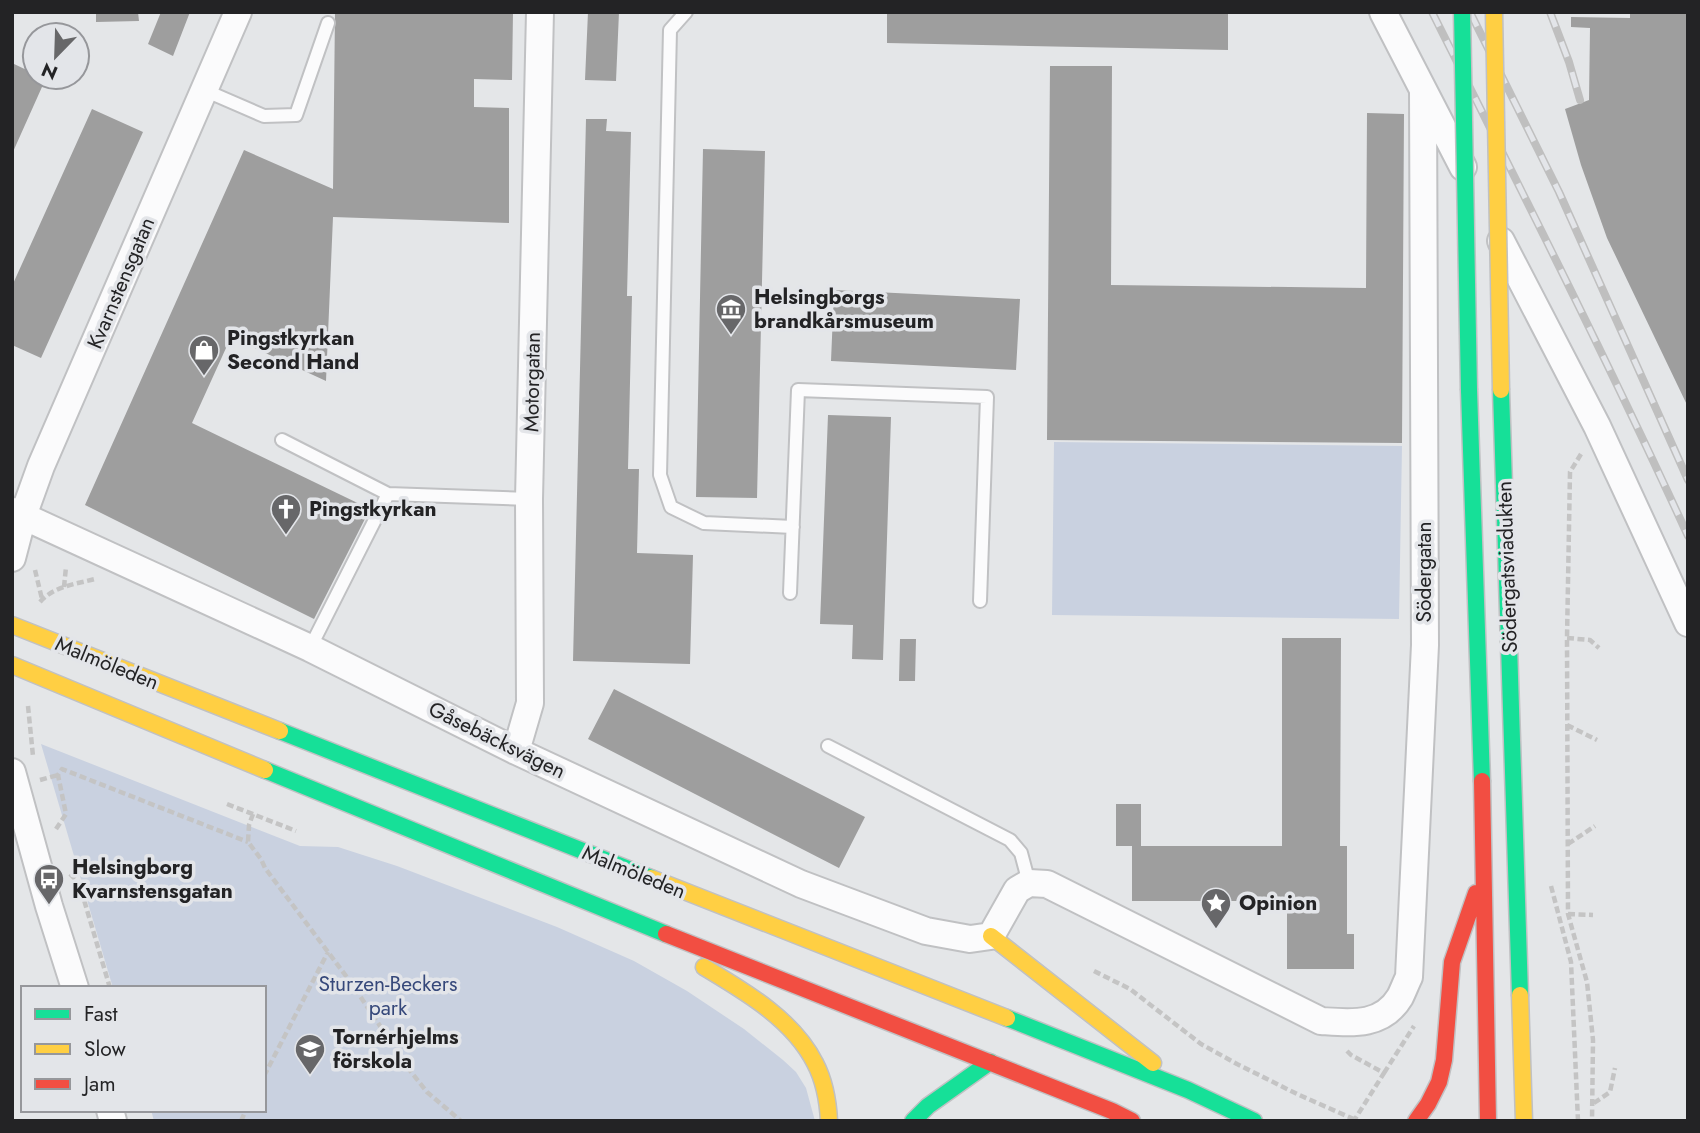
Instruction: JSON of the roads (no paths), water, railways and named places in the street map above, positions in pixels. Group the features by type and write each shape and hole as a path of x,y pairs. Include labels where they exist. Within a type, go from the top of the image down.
{"main road":[{"name":"Södergatsviadukten","path":"1462,12 1469,390 1482,751 1488,1121"},
{"name":"Södergatsviadukten","path":"1494,12 1501,390 1524,1121"},
{"name":"Malmöleden","path":"12,625 1188,1090 1254,1121"},
{"name":"Malmöleden","path":"12,665 612,913 1132,1121"},
{"path":"1416,1121 1439,1082 1444,1060 1452,962 1484,873"},
{"path":"612,913 733,983 779,1020 799,1040 814,1061 828,1101 829,1121"},
{"path":"991,936 1188,1090"},
{"path":"913,1121 950,1089 990,1062"}],"street":[{"name":"Kvarnstensgatan","path":"12,558 18,514 238,12"},
{"name":"Motorgatan","path":"516,751 530,703 529,499 540,12"},
{"path":"1383,12 1597,426 1688,623"},
{"name":"Södergatan","path":"1030,883 1047,884 1321,1021 1355,1023 1380,1017 1399,999 1409,977 1424,645 1423,92"},
{"name":"Gåsebäcksvägen","path":"18,514 310,648 516,751 801,884 926,931 970,939 991,936"},
{"path":"12,772 74,986"},
{"path":"991,936 1017,890 1030,883"}],"lane":[{"path":"686,12 670,30 660,475 671,507 704,523 793,527"},
{"path":"204,90 264,116 296,115 327,23"},
{"path":"790,593 798,390 987,397 979,601"},
{"path":"282,440 388,494 529,499"},
{"path":"310,648 388,494"},
{"path":"828,746 1010,840 1021,853 1030,883"}],"railway":[{"path":"1432,12 1594,338 1688,536"},
{"path":"1470,12 1559,192 1688,480"},
{"path":"1550,12 1580,100"}],"place":[{"name":"Helsingborgs brandkårsmuseum","path":"731,336"},
{"name":"Pingstkyrkan Second Hand","path":"204,377"},
{"name":"Pingstkyrkan","path":"286,536"},
{"name":"Helsingborg Kvarnstensgatan","path":"49,906"},
{"name":"Opinion","path":"1216,930"},
{"name":"Tornérhjelms förskola","path":"310,1076"}],"park label":[{"name":"Sturzen-Beckers park","path":"388,996"}]}
